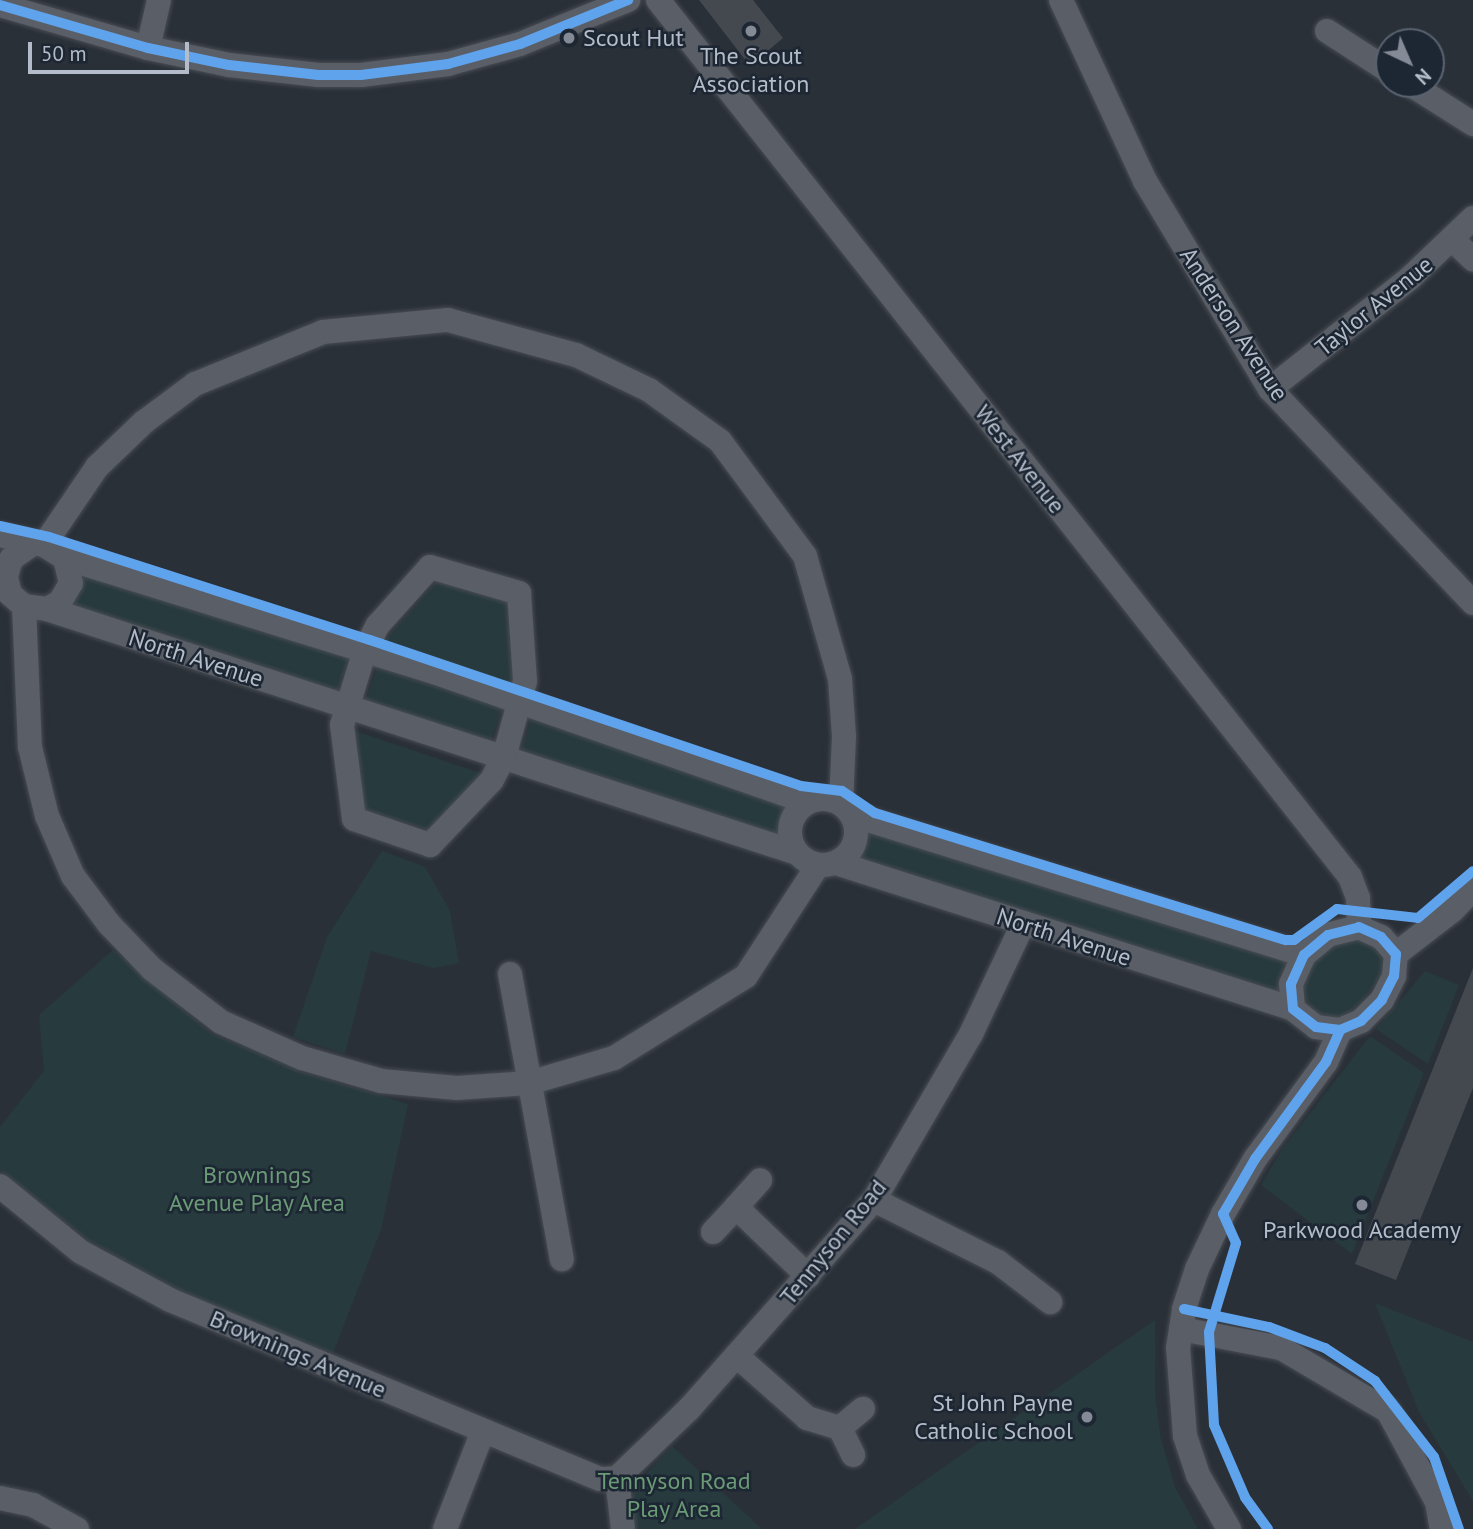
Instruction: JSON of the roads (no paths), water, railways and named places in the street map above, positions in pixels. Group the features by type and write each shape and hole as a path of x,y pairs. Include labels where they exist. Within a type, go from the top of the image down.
{"street":[{"path":"148,48 159,0"},
{"path":"0,5 148,48 277,71 389,74 448,64 520,44 628,0"},
{"name":"West Avenue","path":"658,0 1350,877 1358,898 1359,927"},
{"name":"Anderson Avenue","path":"1061,0 1145,181 1270,389 1473,603"},
{"path":"1326,31 1375,62"},
{"path":"1432,98 1473,124"},
{"name":"Taylor Avenue","path":"1270,389 1453,240 1473,218"},
{"path":"1453,240 1473,260"},
{"path":"448,320 576,355 649,390 720,441 805,555 840,679 846,809 855,843 817,861 746,976 614,1058 529,1083 457,1088 381,1081 302,1058 221,1022 152,969 108,924 73,876 47,816 30,747 20,600 8,566 37,545 97,467 144,422 195,384 323,332 448,320"},
{"path":"0,535 37,545 65,558 521,701 807,802 826,799 846,809 1304,955"},
{"path":"20,600 60,602 71,583 65,558"},
{"path":"430,567 519,593 525,681 504,757 492,780 430,845 354,819 342,725 345,706 365,650 378,625 430,567"},
{"name":"North Avenue","path":"20,600 817,861 1293,1009"},
{"path":"807,802 791,822 789,834 817,861"},
{"path":"1396,954 1453,910 1473,889"},
{"name":"Tennyson Road","path":"617,1478 631,1470 737,1356 874,1200 971,1034 1023,924"},
{"path":"1359,927 1381,937 1396,954 1394,976 1382,1000 1361,1021 1340,1030 1316,1027 1293,1009 1291,984 1304,955 1328,935 1359,927"},
{"path":"510,974 562,1259"},
{"path":"1229,1529 1198,1475 1185,1436 1180,1385 1181,1329 1207,1245 1255,1159 1325,1062 1340,1030"},
{"path":"713,1233 760,1180"},
{"name":"Brownings Avenue","path":"0,1186 81,1252 170,1300 600,1479 617,1478"},
{"path":"874,1200 998,1262 1050,1302"},
{"path":"736,1208 808,1276"},
{"path":"1181,1329 1281,1348 1388,1411 1437,1502 1442,1529"},
{"path":"737,1356 807,1419 840,1428 853,1455"},
{"path":"840,1428 863,1409"},
{"path":"444,1529 483,1431"},
{"path":"617,1478 622,1529"},
{"path":"0,1498 33,1505 78,1529"}],"place":[{"name":"The Scout Association","path":"751,31"},
{"name":"Scout Hut","path":"569,38"},
{"name":"Parkwood Academy","path":"1362,1205"},
{"name":"St John Payne Catholic School","path":"1087,1417"}],"park label":[{"name":"Brownings Avenue Play Area","path":"257,1189"},
{"name":"Tennyson Road Play Area","path":"674,1495"}]}
